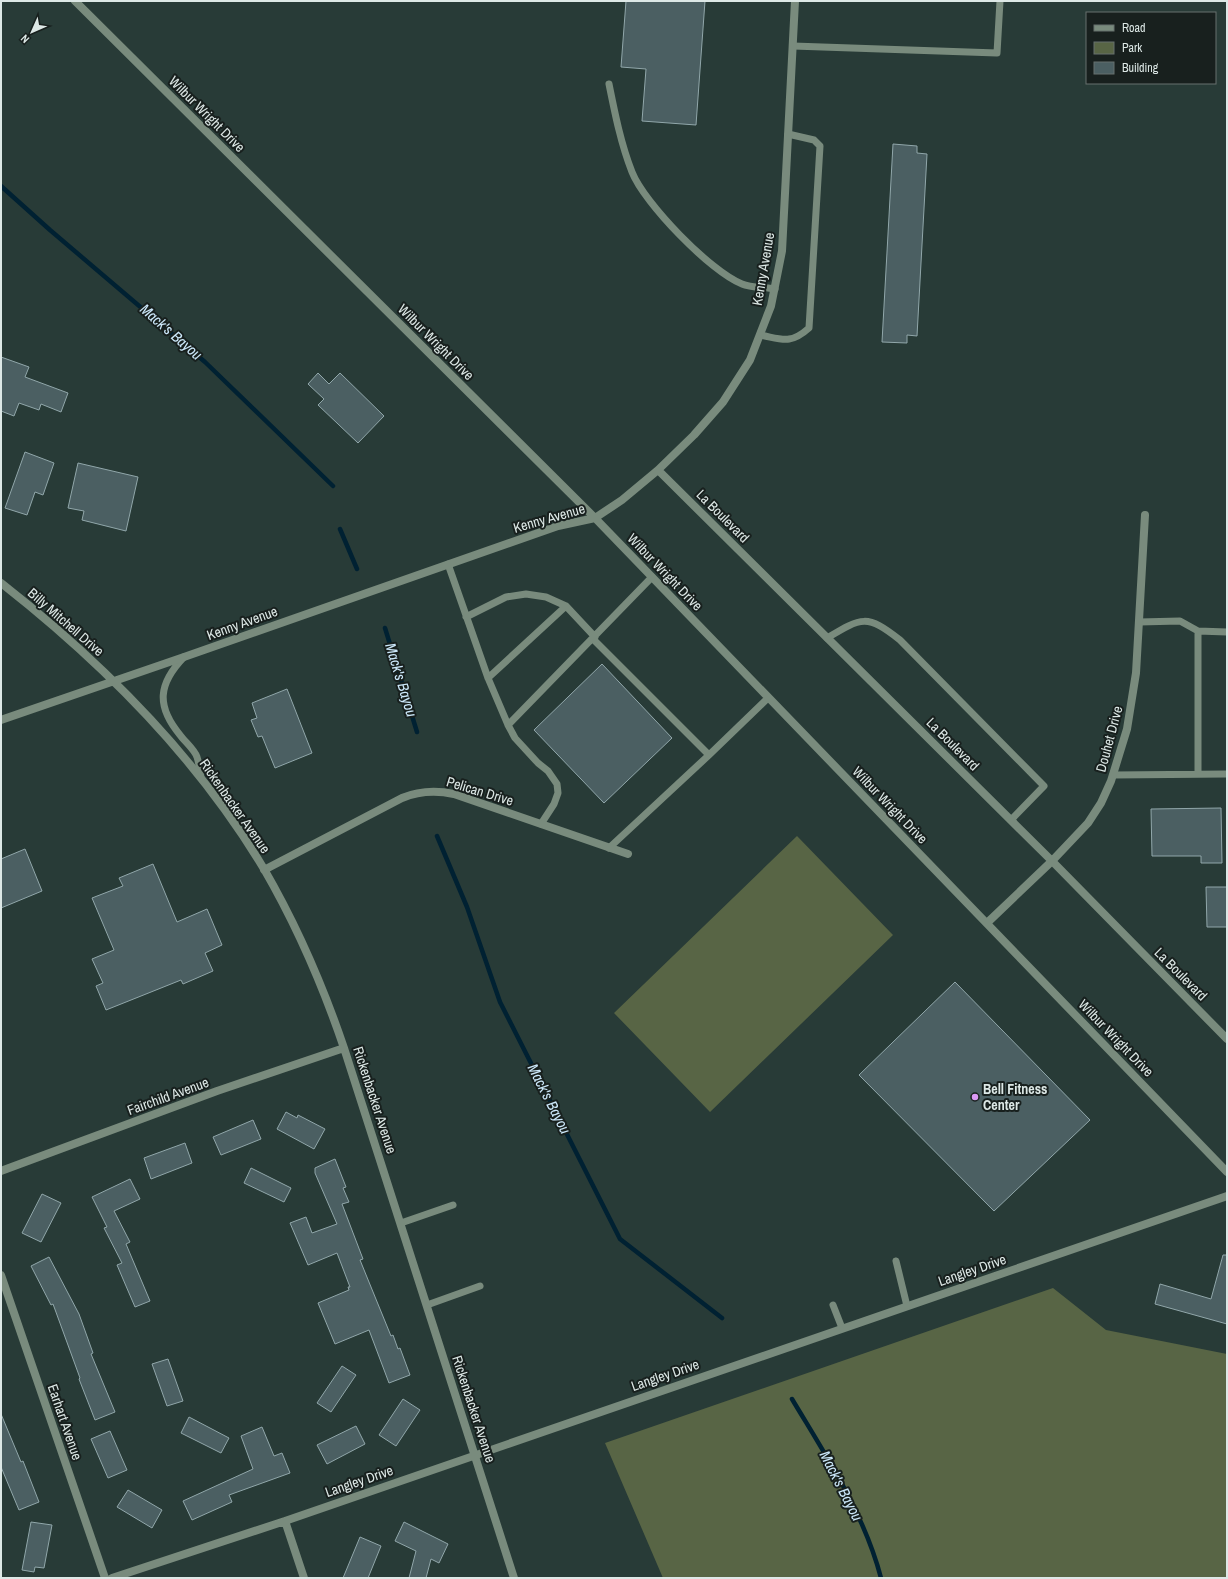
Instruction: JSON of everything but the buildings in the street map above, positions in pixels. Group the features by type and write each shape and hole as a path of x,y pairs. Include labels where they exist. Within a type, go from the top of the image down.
{"street":[{"name":"Wilbur Wright Drive","path":"74,1 595,518 1227,1172"},
{"name":"Kenny Avenue","path":"1,720 558,526 595,518 622,500 658,470 694,435 723,402 750,360 772,306 782,251 795,1"},
{"name":"La Boulevard","path":"658,470 1052,861 1227,1039"},
{"name":"Douhet Drive","path":"987,923 1052,861 1088,823 1101,803 1113,776 1127,729 1136,673 1145,515"},
{"name":"Billy Mitchell Drive","path":"1,583 32,608 113,681"},
{"name":"Rickenbacker Avenue","path":"113,681 168,739 201,778 226,811 264,870 310,959 328,1002 344,1048 514,1578"},
{"name":"Pelican Drive","path":"264,870 402,798 419,792 444,792 454,794 628,854"},
{"name":"Fairchild Avenue","path":"1,1171 217,1091 344,1048"},
{"name":"Langley Drive","path":"112,1578 285,1521 475,1454 1227,1196"},
{"name":"Earhart Avenue","path":"1,1275 105,1578"},
{"path":"285,1521 304,1578"}],"lane":[{"path":"793,46 997,53 1000,1"},
{"path":"609,84 618,127 632,173 639,187 650,201 709,264 742,284 775,289"},
{"path":"760,335 788,340 801,336 809,328 820,146 814,140 788,134"},
{"path":"448,564 488,678 508,725 515,738 558,784 558,793 554,804 541,824"},
{"path":"508,725 652,577"},
{"path":"466,617 506,597 526,594 546,597 566,606 594,638 709,755"},
{"path":"488,678 566,606"},
{"path":"827,638 844,628 860,621 867,620 881,625 900,640 1044,786 1010,820"},
{"path":"1139,622 1180,621 1198,631 1227,632"},
{"path":"1198,631 1198,774"},
{"path":"184,657 174,667 166,679 164,703 166,714 171,724 197,756 201,778"},
{"path":"609,848 768,698"},
{"path":"1113,776 1227,774"},
{"path":"401,1223 453,1205"},
{"path":"896,1261 907,1306"},
{"path":"427,1305 480,1286"},
{"path":"832,1305 842,1328"}],"green space":[{"path":"797,836 893,935 710,1112 614,1013"},
{"path":"1053,1288 1106,1330 1227,1354 1227,1578 663,1578 605,1443"}],"waterway":[{"name":"Mack's Bayou","path":"1,186 50,230 205,362 333,486"},
{"name":"Mack's Bayou","path":"340,529 357,569"},
{"name":"Mack's Bayou","path":"385,628 417,732"},
{"name":"Mack's Bayou","path":"437,836 467,907 500,1002 620,1239 722,1318"},
{"name":"Mack's Bayou","path":"792,1399 831,1464 854,1508 874,1554 881,1578"}],"place":[{"name":"Bell Fitness Center","path":"975,1097"}]}
